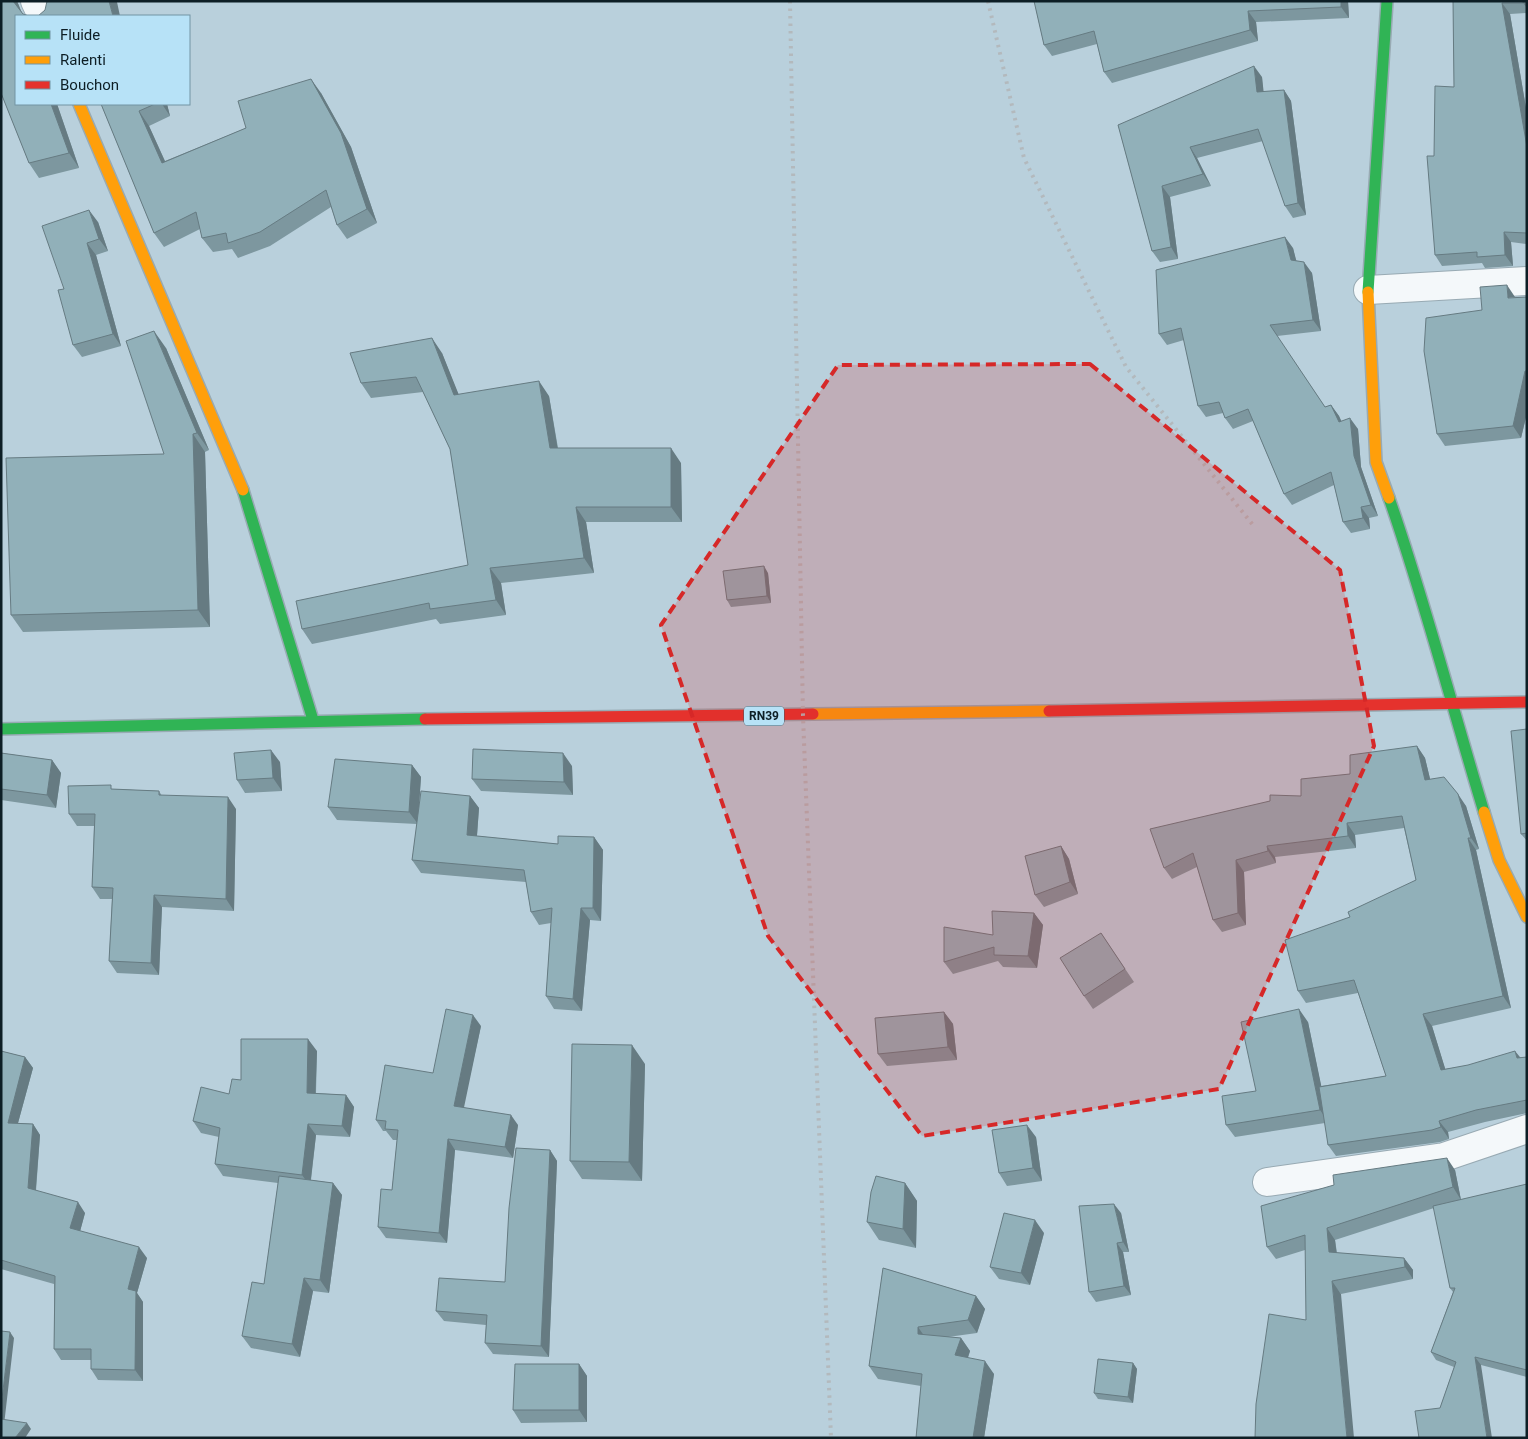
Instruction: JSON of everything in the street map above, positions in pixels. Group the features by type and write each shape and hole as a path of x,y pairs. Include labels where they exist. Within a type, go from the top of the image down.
{"main road":[{"path":"1387,1 1368,290 1376,462 1415,573 1451,704 1499,860 1527,917"},
{"path":"79,105 243,489 312,720"},
{"name":"RN39","path":"1,729 312,720 813,715 1527,702"}],"street":[{"path":"35,1 42,15"},
{"path":"1368,290 1527,281"},
{"path":"1267,1182 1444,1157 1527,1129"}],"highlighted area":[{"path":"1090,364 1340,570 1374,746 1219,1089 922,1136 768,936 661,625 838,365"}],"building":[{"path":"1,1 13,1 23,14 26,15 15,15 15,105 51,105 69,153 29,163 1,93"},
{"path":"47,1 109,1 113,15 39,15 45,10"},
{"path":"1034,1 1341,1 1341,7 1248,11 1250,30 1104,72 1094,31 1044,45"},
{"path":"1453,1 1523,1 1523,3 1502,3 1527,147 1527,233 1504,232 1505,255 1477,257 1477,252 1435,255 1427,156 1434,156 1435,86 1454,87"},
{"path":"1254,66 1257,92 1284,90 1298,203 1285,206 1258,129 1190,147 1203,174 1162,186 1171,247 1152,251 1118,125"},
{"path":"311,79 341,133 367,209 337,225 326,190 260,232 228,243 226,233 202,238 196,212 154,233 101,105 153,105 139,111 162,163 246,128 238,101"},
{"path":"89,210 99,239 87,243 113,334 73,345 58,290 64,289 42,226"},
{"path":"1285,237 1291,260 1304,262 1313,320 1270,325 1325,407 1331,405 1339,422 1350,418 1354,456 1371,505 1361,507 1363,518 1343,522 1331,472 1284,494 1248,409 1225,418 1219,402 1198,406 1181,328 1159,334 1156,270"},
{"path":"1507,285 1508,298 1527,297 1527,371 1525,371 1513,426 1437,434 1424,351 1426,318 1482,310 1480,287"},
{"path":"154,331 197,433 193,434 198,610 11,615 6,458 164,454 126,341"},
{"path":"432,338 454,395 539,381 550,448 671,448 671,507 576,507 584,558 490,568 496,600 430,609 429,603 302,629 296,601 468,565 450,449 416,377 361,383 350,353"},
{"path":"764,566 767,596 727,600 723,571"},
{"path":"1527,729 1527,833 1521,834 1511,731"},
{"path":"1417,746 1425,780 1444,777 1458,794 1471,838 1468,838 1503,996 1423,1014 1441,1070 1468,1065 1515,1051 1517,1058 1527,1057 1527,1100 1476,1110 1439,1121 1441,1127 1432,1130 1328,1145 1319,1087 1386,1076 1354,980 1298,991 1285,940 1350,917 1348,912 1416,880 1402,816 1347,823 1348,836 1267,846 1268,851 1236,860 1238,913 1213,920 1193,853 1164,868 1150,829 1270,801 1270,795 1301,796 1301,779 1350,774 1350,755"},
{"path":"473,749 563,753 564,782 472,779"},
{"path":"271,750 273,778 237,780 234,753"},
{"path":"1,753 52,760 47,795 1,789"},
{"path":"335,759 412,765 409,812 328,807"},
{"path":"111,785 111,789 159,791 159,795 228,797 226,899 154,895 151,963 109,961 113,888 92,887 95,814 69,814 68,786"},
{"path":"421,791 470,796 467,835 558,844 558,836 594,837 593,908 581,908 573,999 546,996 552,908 531,912 524,870 412,860"},
{"path":"1061,846 1070,882 1035,895 1025,856"},
{"path":"992,911 1034,913 1028,956 994,955 994,947 944,962 944,927 993,935"},
{"path":"1101,933 1125,969 1084,996 1060,958"},
{"path":"446,1009 473,1015 454,1106 511,1115 505,1147 448,1139 439,1233 378,1227 381,1189 392,1190 398,1130 385,1129 386,1121 376,1120 385,1065 433,1073"},
{"path":"1299,1009 1320,1110 1226,1125 1222,1096 1256,1091 1241,1022"},
{"path":"944,1012 948,1047 878,1054 875,1018"},
{"path":"241,1039 308,1039 307,1093 346,1095 342,1126 308,1124 302,1175 215,1164 220,1128 193,1121 201,1087 229,1094 232,1079 241,1080"},
{"path":"572,1044 632,1045 629,1162 570,1161"},
{"path":"1,1051 25,1057 8,1123 33,1124 28,1188 78,1202 70,1228 139,1247 128,1289 136,1291 135,1370 91,1369 91,1349 54,1349 55,1276 1,1260"},
{"path":"1027,1125 1033,1168 999,1173 992,1130"},
{"path":"516,1148 550,1150 541,1346 485,1343 487,1315 436,1311 439,1278 505,1282 509,1208"},
{"path":"1447,1158 1453,1187 1327,1228 1329,1252 1404,1258 1405,1267 1332,1281 1347,1438 1255,1438 1256,1404 1269,1314 1306,1320 1305,1235 1267,1247 1261,1206 1334,1185 1333,1175"},
{"path":"279,1176 333,1183 320,1280 304,1278 292,1344 242,1336 252,1282 264,1284"},
{"path":"876,1176 905,1183 903,1229 867,1222 871,1192"},
{"path":"1527,1184 1527,1370 1475,1357 1487,1438 1419,1438 1415,1411 1440,1408 1456,1362 1431,1352 1455,1288 1450,1288 1433,1206"},
{"path":"1114,1204 1123,1242 1117,1243 1124,1286 1089,1292 1079,1206"},
{"path":"1004,1213 1035,1220 1021,1273 990,1267"},
{"path":"883,1268 976,1296 968,1320 918,1327 918,1334 961,1338 955,1355 985,1361 973,1438 916,1438 922,1374 869,1366"},
{"path":"1,1331 10,1332 1,1407"},
{"path":"1098,1359 1133,1363 1128,1397 1094,1393"},
{"path":"515,1364 579,1364 579,1410 513,1410"},
{"path":"1,1419 27,1423 15,1438 1,1438"}],"railway":[{"path":"790,1 803,716 831,1438"},
{"path":"988,1 1024,158 1126,367 1253,525"}],"traffic: fast":[{"path":"1368,292 1387,1"},
{"path":"243,490 313,720"},
{"path":"1389,498 1426,615 1484,812"},
{"path":"1,729 425,719"}],"traffic: slow":[{"path":"79,105 243,490"},
{"path":"1368,292 1376,462 1389,498"},
{"path":"813,714 1049,711"},
{"path":"1484,812 1499,860 1527,917"}],"traffic: jam":[{"path":"1049,711 1527,702"},
{"path":"425,719 813,714"}]}
